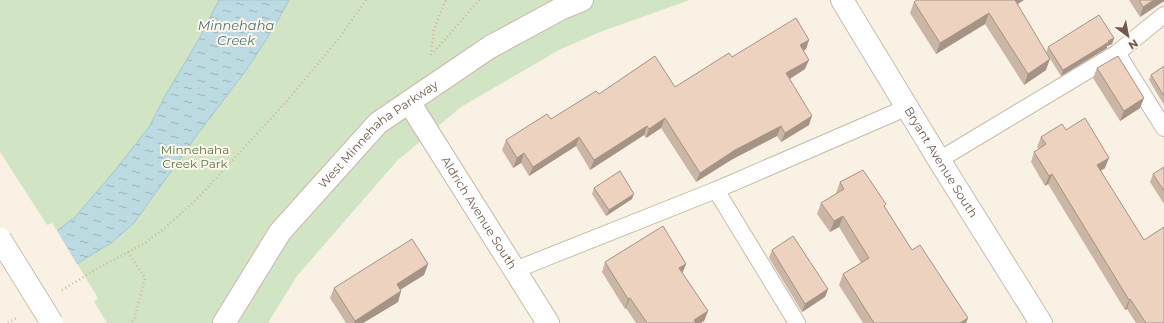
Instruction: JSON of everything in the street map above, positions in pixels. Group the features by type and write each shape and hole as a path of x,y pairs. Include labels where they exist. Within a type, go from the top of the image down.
{"street":[{"name":"West Minnehaha Parkway","path":"224,323 280,232 378,123 490,47 562,8 582,0"},
{"name":"Bryant Avenue South","path":"842,0 939,160 1041,323"},
{"name":"Aldrich Avenue South","path":"409,102 548,323"},
{"path":"0,239 52,323"}],"lane":[{"path":"939,160 1117,53 1164,15"},
{"path":"1117,53 1164,128"},
{"path":"515,270 716,190 908,107"},
{"path":"716,190 797,323"}],"path":[{"path":"59,292 145,243 165,228 198,198 295,92 340,36 366,0"},
{"path":"431,55 434,29 446,0"},
{"path":"128,252 145,278 134,320 129,323"},
{"path":"8,323 21,315"}],"green space":[{"name":"Minnehaha Creek Park","path":"0,0 690,0 600,32 559,50 461,107 397,161 297,276 268,323 107,323 94,302 98,298 52,223 47,225 0,152"}],"water":[{"name":"Minnehaha Creek","path":"219,0 289,0 275,26 247,69 197,135 134,223 111,243 0,311 54,233 75,217 112,174 149,127 165,96 199,39"}],"pier":[{"path":"56,229 78,266 0,313 0,265"}],"building":[{"path":"917,0 1015,0 1050,59 1028,74 989,13 940,43 914,2"},
{"path":"1139,0 1154,0 1143,7"},
{"path":"1099,15 1114,38 1063,70 1048,47"},
{"path":"796,18 809,40 800,45 809,60 786,73 812,116 785,133 781,126 735,150 700,173 665,118 649,129 647,126 594,160 579,137 533,167 524,153 517,158 506,140 547,114 551,119 596,91 599,94 655,56 675,87 729,53 732,57"},
{"path":"1118,56 1144,98 1124,111 1097,68"},
{"path":"1164,66 1164,96 1151,75"},
{"path":"1085,118 1109,158 1097,165 1144,240 1164,227 1164,323 1146,323 1130,299 1129,300 1052,174 1049,176 1034,152 1046,144 1041,137 1062,124 1066,130"},
{"path":"1164,167 1164,191 1153,174"},
{"path":"863,170 886,204 884,206 912,250 920,245 968,318 960,323 874,323 843,274 869,258 843,216 834,221 821,203 844,189 840,182"},
{"path":"620,171 634,194 609,210 594,188"},
{"path":"663,226 686,264 679,268 708,311 694,320 696,323 647,323 630,298 628,299 605,262"},
{"path":"793,236 828,289 805,304 772,250"},
{"path":"412,239 428,264 397,284 401,291 355,321 334,288"}]}
